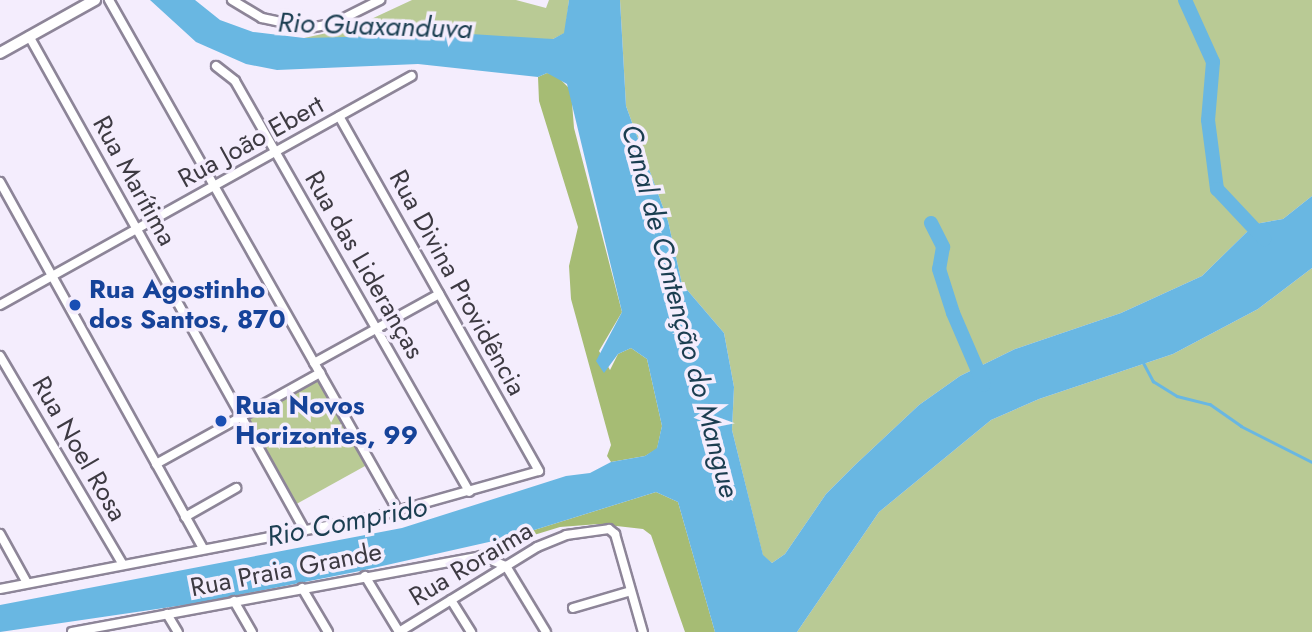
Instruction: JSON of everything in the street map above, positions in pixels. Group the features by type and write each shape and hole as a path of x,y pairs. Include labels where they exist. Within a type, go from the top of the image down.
{"street":[{"path":"0,53 95,0"},
{"path":"109,0 398,512"},
{"path":"236,1 262,19 309,28 332,23 380,0"},
{"name":"Rua Marítima","path":"29,36 304,529"},
{"name":"Rua das Lideranças","path":"216,66 235,81 469,492"},
{"name":"Rua João Ebert","path":"0,305 412,76"},
{"name":"Rua Divina Providência","path":"339,116 539,471 469,492"},
{"path":"0,182 202,547"},
{"path":"314,363 439,293"},
{"name":"Rua Noel Rosa","path":"0,356 122,563"},
{"path":"156,464 320,373"},
{"path":"185,517 236,488"},
{"path":"0,589 202,547 398,512 469,492"},
{"name":"Rua Roraima","path":"399,632 554,539 609,529 615,534 631,590"},
{"path":"0,534 27,583"},
{"name":"Rua Praia Grande","path":"75,632 475,556 506,566"},
{"path":"506,566 546,632"},
{"path":"365,576 399,632"},
{"path":"302,588 328,632"},
{"path":"573,608 631,590 643,632"},
{"path":"451,600 471,632"},
{"path":"234,601 252,632"},
{"path":"167,614 178,632"}],"green space":[{"path":"412,0 516,0 546,8 549,0 569,0 565,33 553,39 304,38 354,27"},
{"path":"620,0 1312,0 1312,196 1283,219 1255,224 1202,276 1121,313 1015,349 960,376 919,405 855,465 826,494 785,554 772,563 763,556 732,430 734,387 724,333 682,284 668,221 626,106"},
{"path":"547,73 556,75 571,90 574,128 622,312 599,351 610,370 618,354 631,348 647,359 662,426 657,449 645,456 611,462 607,456 611,445 571,299 569,266 578,227 539,101 538,77"},
{"path":"1312,268 1312,632 797,632 879,512 991,420 1039,399 1173,354 1258,309"},
{"path":"318,380 366,466 295,505 247,419"},
{"path":"656,492 678,502 715,632 685,632 651,535 643,529 599,524 560,527 521,539 515,536"}],"water":[{"name":"Canal de Contenção do Mangue","path":"150,0 195,0 220,20 253,32 304,38 471,34 553,39 564,33 569,0 620,0 626,106 668,221 682,284 724,333 734,387 732,430 763,555 772,563 785,554 826,494 855,465 919,405 960,376 1015,349 1121,313 1202,276 1255,224 1283,219 1312,196 1312,268 1258,309 1173,354 1039,399 991,420 879,512 797,632 715,632 678,502 656,492 515,536 360,571 198,603 0,632 0,605 402,528 566,476 590,473 611,462 645,456 657,448 662,426 647,359 631,348 618,354 604,373 596,361 622,312 567,84 547,73 538,77 418,64 277,70 246,64 196,42"}],"waterway":[{"path":"1185,0 1213,62 1208,120 1217,189 1264,239"},
{"path":"931,223 943,247 939,269 953,313 984,385"},
{"path":"1142,360 1153,381 1177,396 1210,404 1241,426 1312,462"}],"place":[{"name":"Rua Agostinho dos Santos, 870","path":"75,305"},
{"name":"Rua Novos Horizontes, 99","path":"221,421"}],"water label":[{"name":"Rio Guaxanduva","path":"375,26"},
{"name":"Rio Comprido","path":"347,522"}]}
